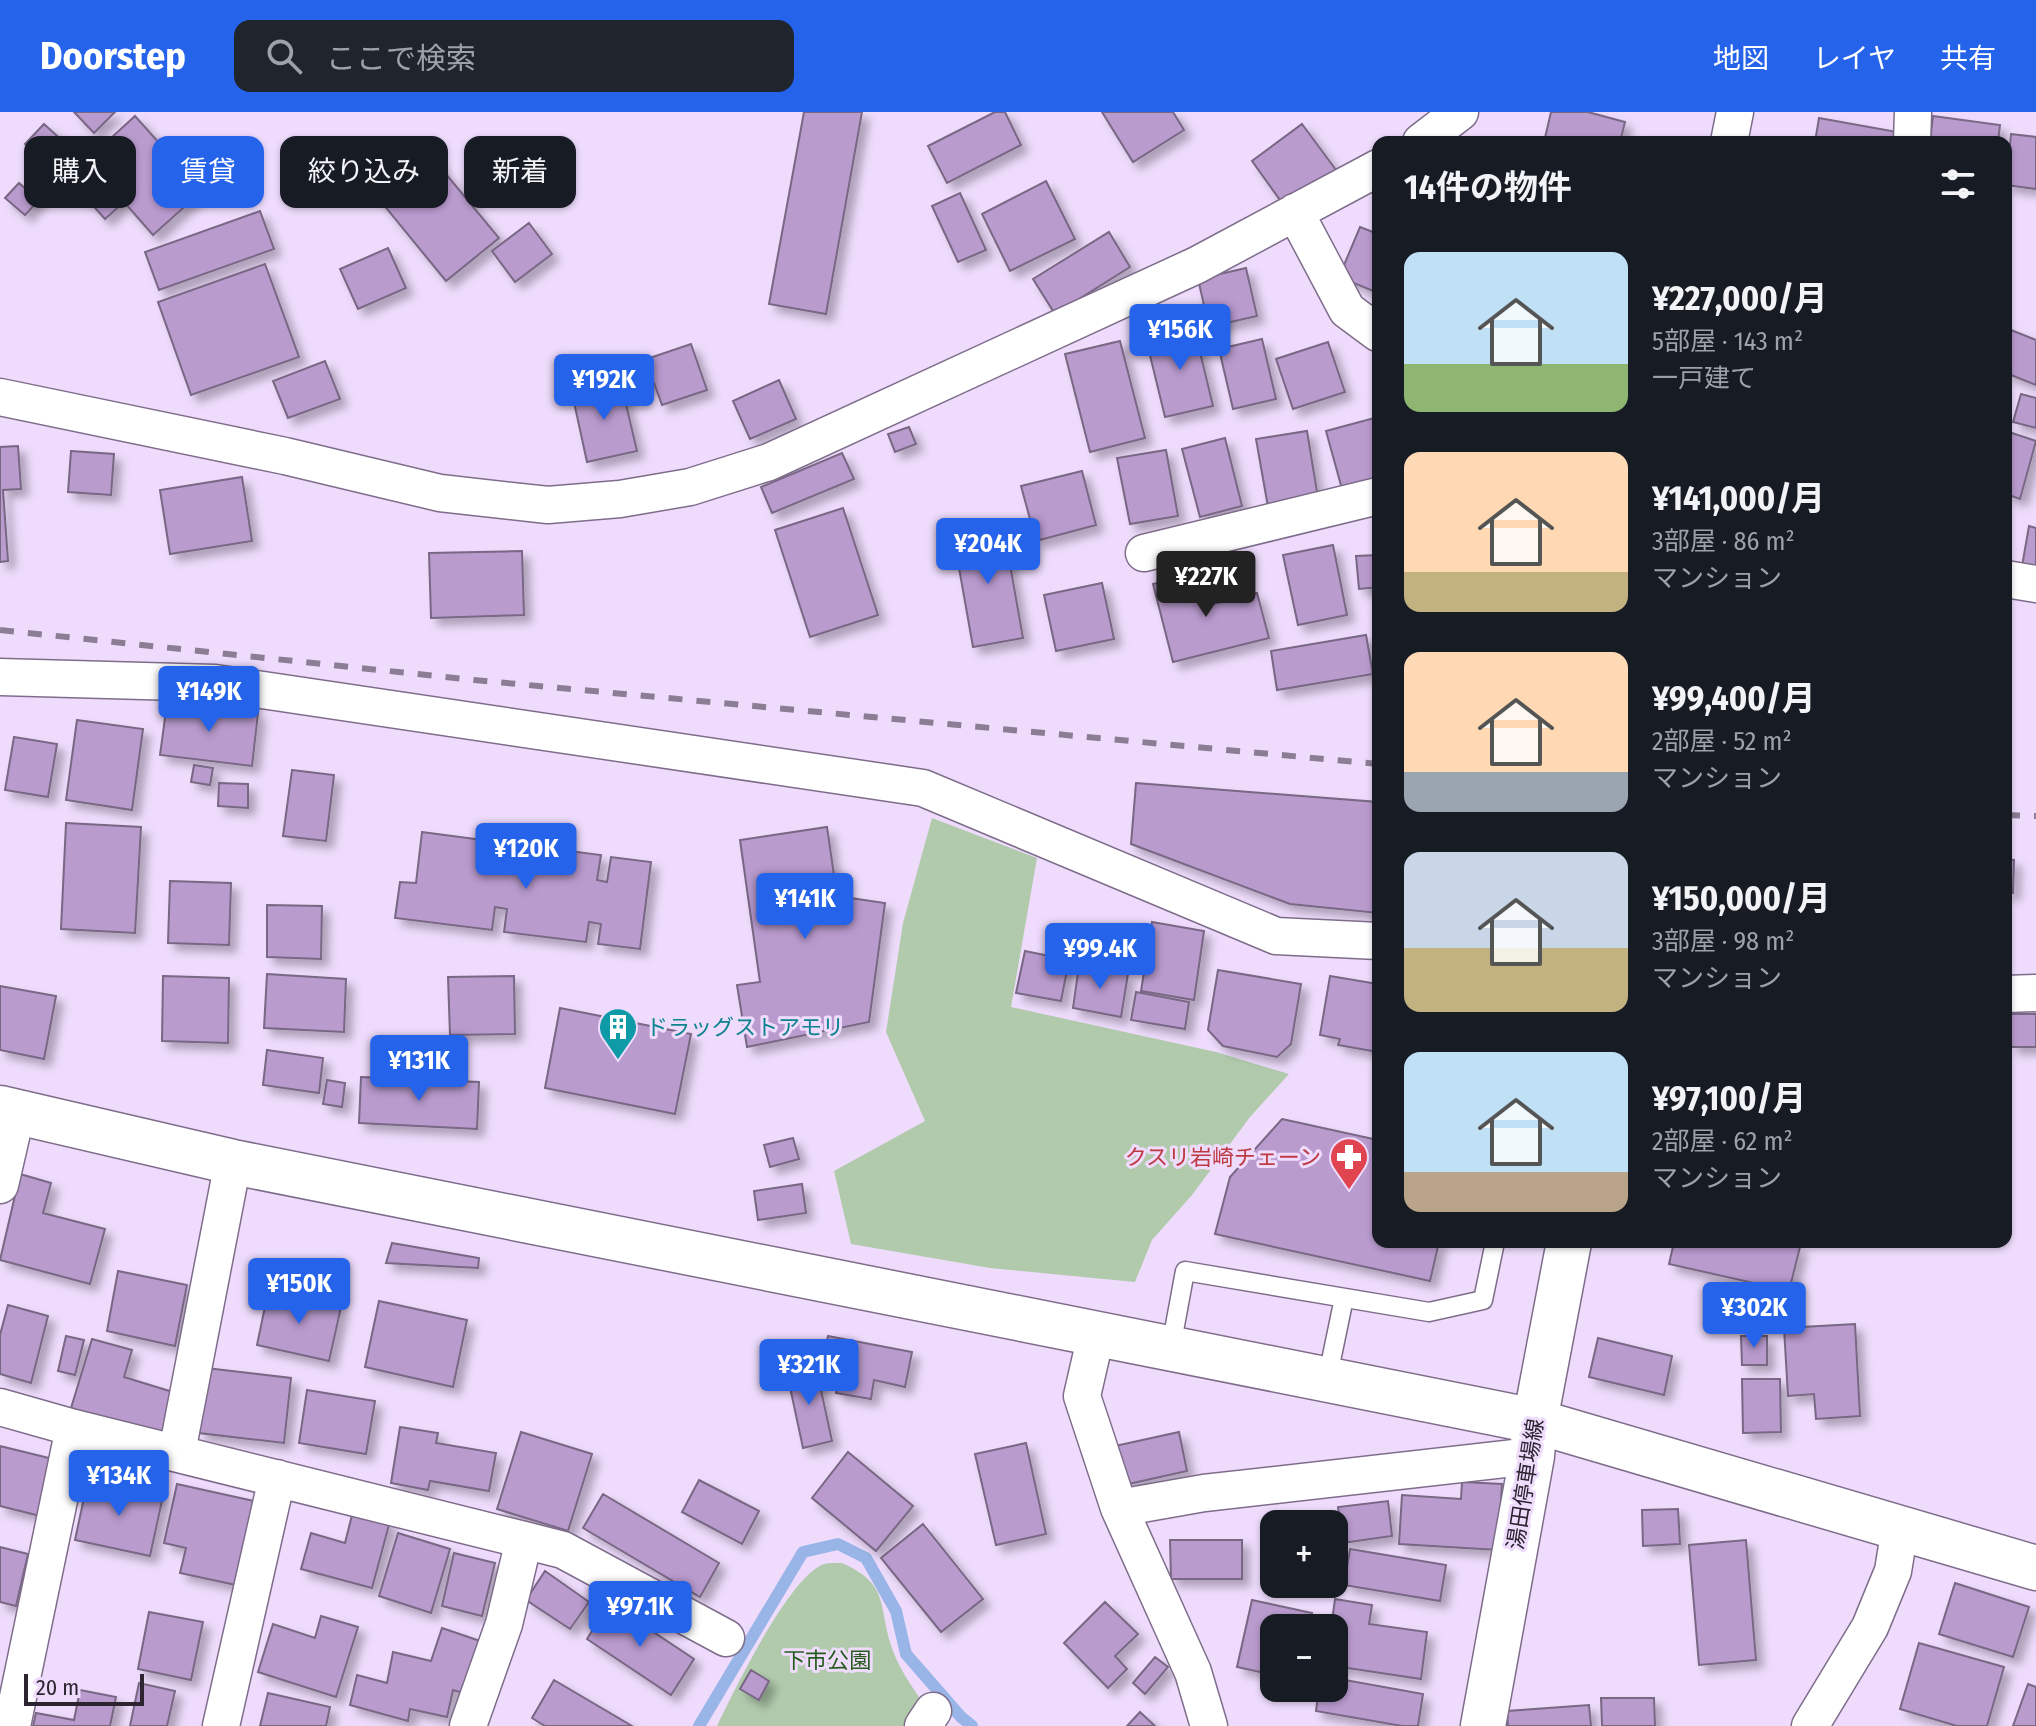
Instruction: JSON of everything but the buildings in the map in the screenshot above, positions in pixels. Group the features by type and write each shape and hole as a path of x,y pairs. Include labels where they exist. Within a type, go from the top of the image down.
{"street":[{"path":"1429,136 1460,112"},
{"path":"1730,136 1735,112"},
{"path":"1912,136 1913,112"},
{"path":"0,397 285,456 440,493 548,505 620,499 690,487 769,462 1197,265 1295,212 1370,180"},
{"path":"1295,212 1347,310 1372,329"},
{"path":"1144,553 1372,497"},
{"path":"2012,580 2036,584"},
{"path":"0,677 215,683 923,788 1276,936 1372,941"},
{"path":"2012,994 2036,993"},
{"path":"0,1185 8,1110 233,1162 1327,1380 1534,1439 1900,1528 2036,1568"},
{"path":"177,1452 233,1162"},
{"name":"湯田停車場線","path":"1483,1726 1568,1248"},
{"path":"1096,1335 1082,1396 1119,1508 1193,1672 1209,1726"},
{"path":"0,1407 563,1550 726,1638"},
{"path":"12,1726 74,1428"},
{"path":"1119,1508 1534,1439"},
{"path":"221,1726 277,1478"},
{"path":"1810,1726 1870,1627 1893,1571 1900,1528"},
{"path":"478,1722 524,1540"}],"lane":[{"path":"1171,1347 1185,1271 1429,1312 1483,1300 1494,1248"},
{"path":"1327,1380 1344,1298"}],"green space":[{"path":"932,818 1037,858 1011,1007 1216,1052 1289,1074 1250,1117 1192,1195 1152,1240 1135,1282 990,1268 851,1244 834,1171 925,1121 886,1032 903,923"},
{"name":"下市公園","path":"842,1563 857,1570 874,1586 896,1658 922,1702 906,1726 717,1726 762,1640 791,1595 820,1565"}],"waterway":[{"path":"699,1726 803,1552 838,1544 866,1558 896,1611 906,1654 972,1726"}],"railway":[{"path":"0,630 474,680 1372,763"},
{"path":"2012,815 2036,816"}],"place":[{"name":"ドラッグストアモリ","path":"618,1061"},
{"name":"クスリ岩崎チェーン","path":"1349,1191"}]}
